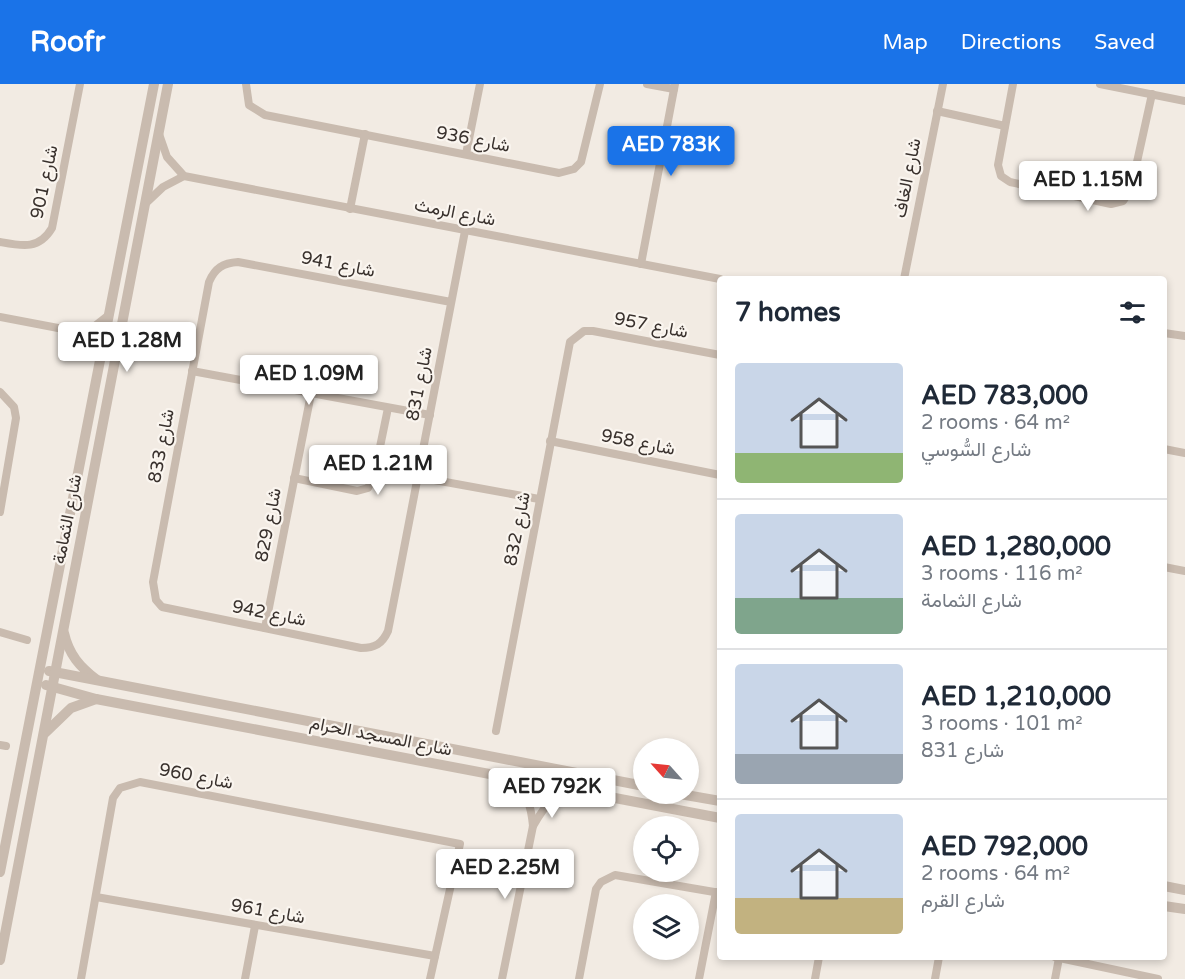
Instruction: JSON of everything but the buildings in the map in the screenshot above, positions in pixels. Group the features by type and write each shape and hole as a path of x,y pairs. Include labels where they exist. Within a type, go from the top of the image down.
{"street":[{"name":"شارع 901","path":"0,242 26,247 46,239 52,228 80,84"},
{"name":"شارع الثمامة","path":"48,671 71,512 154,84"},
{"name":"شارع الثمامة","path":"0,872 37,683 48,671 63,630 168,84"},
{"name":"شارع 936","path":"246,84 249,105 265,115 559,173 574,170 585,153 600,84"},
{"path":"466,154 480,84"},
{"path":"641,264 675,86 647,84"},
{"name":"شارع الغاف","path":"905,276 943,84"},
{"path":"1013,84 998,165 1001,176 1010,182 1111,204 1123,201 1131,189 1152,94"},
{"path":"1100,84 1185,101"},
{"path":"937,111 1005,126"},
{"path":"144,205 163,187 184,176 167,157 159,133"},
{"path":"350,208 365,134"},
{"name":"شارع الرمث","path":"184,176 717,278"},
{"name":"شارع 831","path":"378,645 388,632 465,231"},
{"name":"شارع 941","path":"220,266 238,262 451,302"},
{"name":"شارع 833","path":"156,600 153,582 209,282 220,266"},
{"path":"79,333 95,326 109,315"},
{"path":"0,317 79,333 92,344 101,359"},
{"name":"شارع 957","path":"576,336 584,331 593,331 717,354"},
{"path":"1167,333 1185,336"},
{"name":"شارع 832","path":"496,731 567,352 576,336"},
{"path":"192,371 430,415"},
{"path":"0,392 14,406 16,418 0,512"},
{"name":"شارع 829","path":"265,628 311,394"},
{"path":"294,478 357,491 368,488 374,476 387,408"},
{"name":"شارع 958","path":"550,441 717,474"},
{"path":"1167,450 1185,453"},
{"path":"418,477 539,499"},
{"path":"1167,568 1185,571"},
{"name":"شارع 942","path":"156,600 172,610 360,648 378,645"},
{"path":"63,630 66,643 80,668 100,682"},
{"path":"0,632 27,640"},
{"path":"0,960 53,687 48,681 48,671"},
{"name":"شارع المسجد الحرام","path":"48,671 633,784"},
{"name":"شارع المسجد الحرام","path":"37,683 96,699 717,817"},
{"path":"43,735 64,713 96,699"},
{"path":"502,979 533,826 531,805 526,795 506,777"},
{"name":"شارع 960","path":"81,979 113,798 120,788 129,783 140,782 459,843 435,956"},
{"path":"533,826 544,807 553,798 580,791"},
{"path":"699,797 717,800"},
{"path":"579,979 597,889 607,877 615,875 717,892"},
{"path":"1167,887 1185,890"},
{"name":"شارع 961","path":"96,897 435,956"},
{"path":"699,979 717,897"},
{"path":"1167,906 1185,909"},
{"path":"245,979 255,926"},
{"path":"430,979 435,956"},
{"path":"815,979 818,960"},
{"path":"935,979 938,960"},
{"path":"1055,979 1057,960"},
{"path":"1071,960 1158,979"}]}
